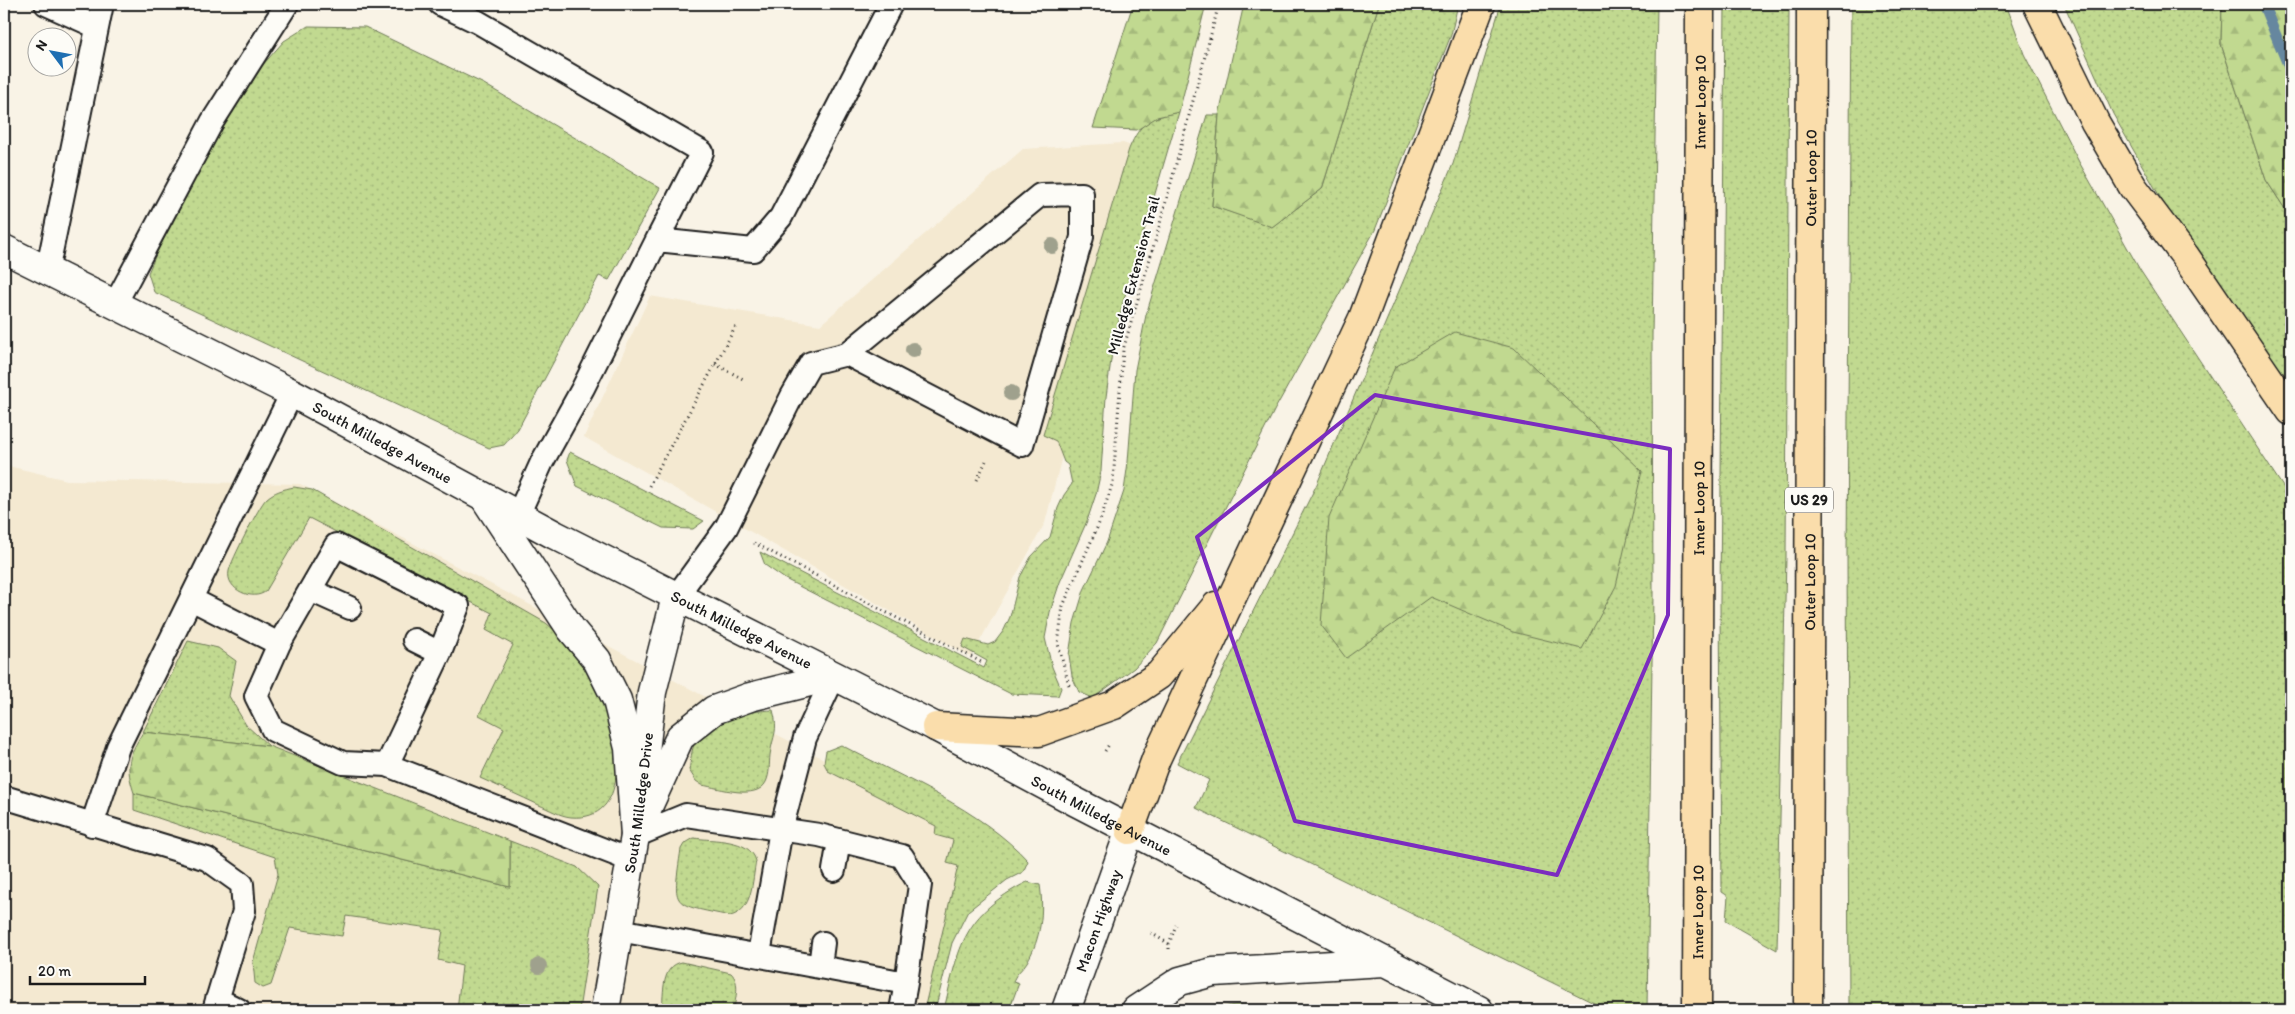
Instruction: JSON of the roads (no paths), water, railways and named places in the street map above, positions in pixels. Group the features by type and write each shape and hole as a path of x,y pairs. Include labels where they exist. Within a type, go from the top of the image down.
{"highway":[{"path":"1130,830 1156,759 1238,580 1363,318 1481,4"},
{"name":"Inner Loop 10","path":"1697,1010 1700,4"},
{"name":"Outer Loop 10","path":"1808,1003 1812,4"},
{"path":"2037,4 2094,122 2133,187 2184,256 2291,411"},
{"path":"936,726 1039,732 1114,705 1159,674 1238,580"}],"main road":[{"name":"South Milledge Avenue","path":"4,249 114,306 292,393 483,497 676,597 936,726 1130,830 1479,1010"},
{"path":"483,497 571,629 596,660 617,700 629,748 632,848"},
{"name":"South Milledge Drive","path":"605,1010 632,848 652,692 676,597"},
{"path":"632,848 680,737 714,710 750,697 834,676"},
{"name":"Macon Highway","path":"1066,1010 1130,830"},
{"path":"1136,1010 1180,981 1213,972 1385,962"}],"lane":[{"path":"46,4 97,27"},
{"path":"47,272 102,4"},
{"path":"114,306 212,122 287,4"},
{"path":"440,4 478,22 702,152 584,388 542,462 518,515"},
{"path":"657,240 753,250 781,217 892,4"},
{"path":"676,597 726,528 792,396 811,363 847,354 1040,195 1082,194 1082,237 1022,445 847,354"},
{"path":"92,825 118,747 292,393"},
{"path":"387,765 440,653 458,606 336,545 279,644 256,696 273,730 343,763 387,765 632,848 686,815 819,835 902,856 920,884 901,1010"},
{"path":"310,590 350,608"},
{"path":"191,599 279,644"},
{"path":"414,640 440,653"},
{"path":"759,954 781,830 805,738 834,676"},
{"path":"4,797 207,859 242,884 244,911 216,1005 239,1010"},
{"path":"834,870 839,841"},
{"path":"619,930 759,954 906,983"},
{"path":"820,966 824,943"}],"waterway":[{"path":"2263,4 2291,72"}]}
